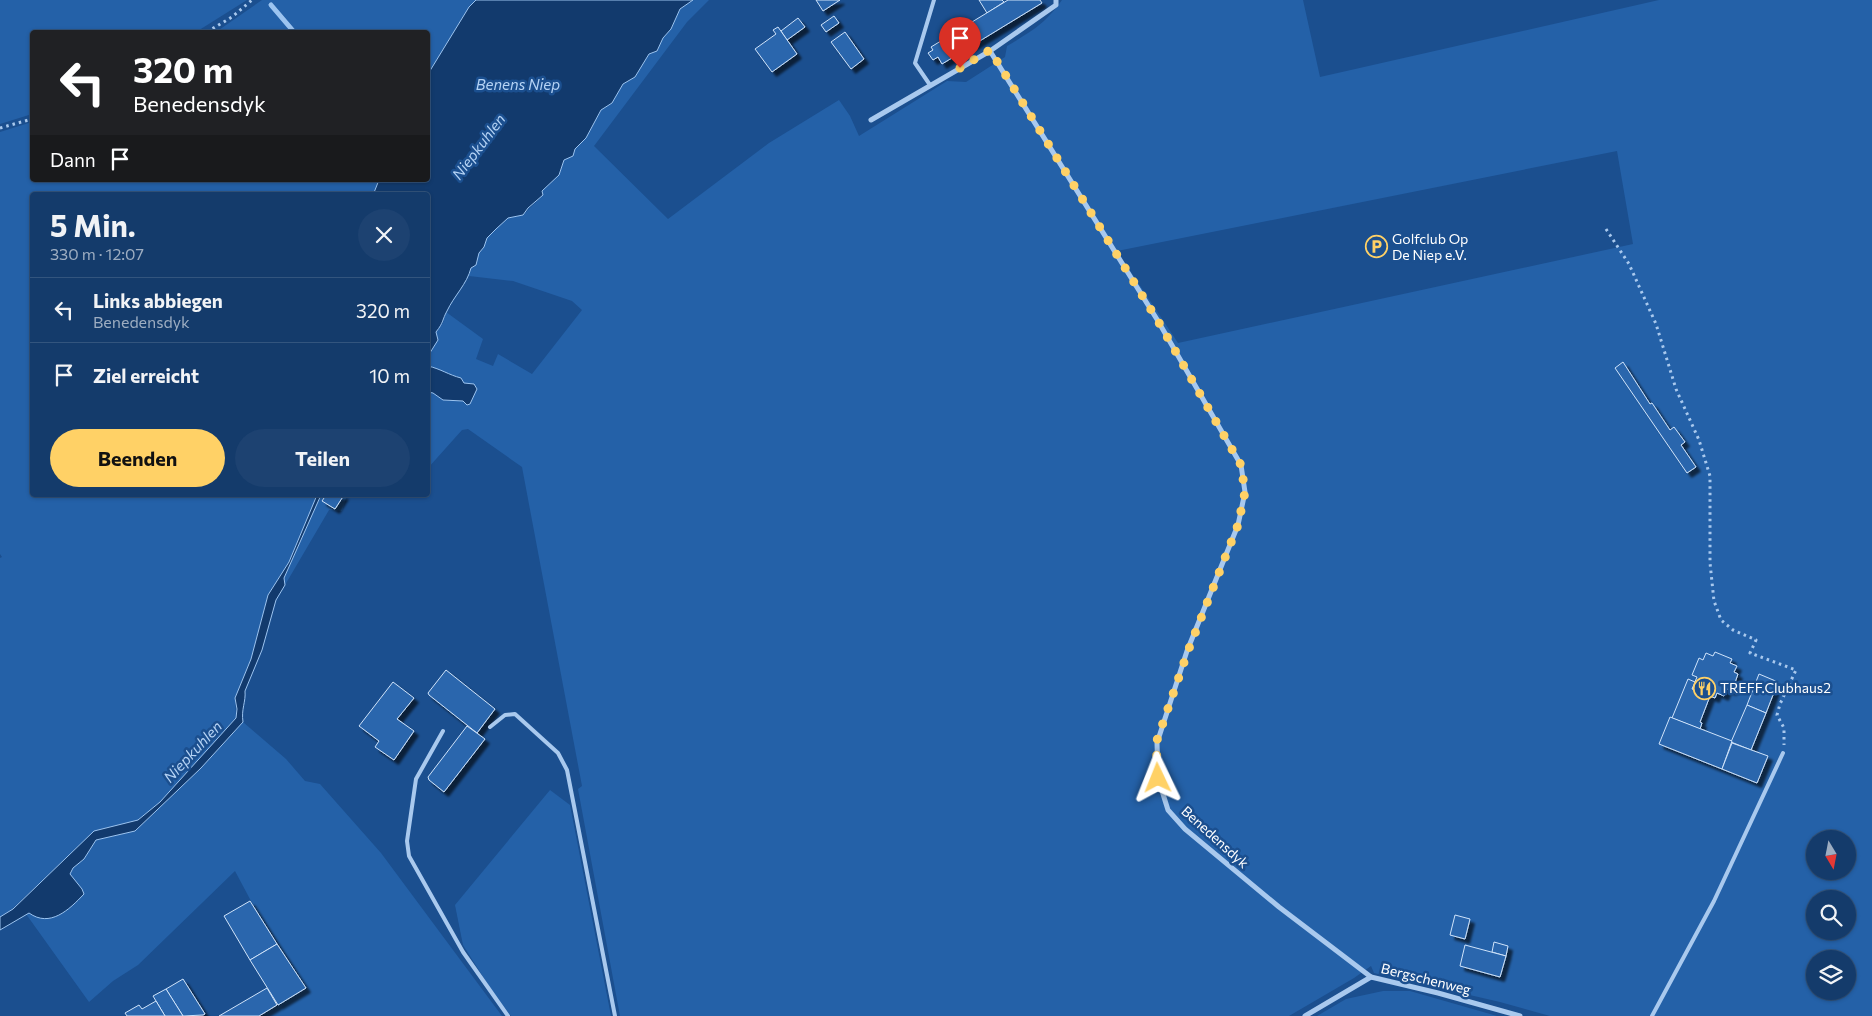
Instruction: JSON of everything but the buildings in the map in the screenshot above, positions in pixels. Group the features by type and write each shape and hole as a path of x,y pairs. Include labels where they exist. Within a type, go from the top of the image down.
{"street":[{"path":"871,120 990,50 1056,5 1056,0"},
{"name":"Benedensdyk","path":"990,50 1158,321 1241,465 1245,492 1238,525 1188,651 1156,743 1158,778 1168,810 1185,829 1235,871 1371,977"},
{"name":"Bergschenweg","path":"1305,1016 1371,977 1520,1016"}],"lane":[{"path":"930,85 915,63 934,0"},
{"path":"490,727 505,715 515,714 558,753 567,770 616,1016"},
{"path":"443,732 416,779 407,841 409,856 463,952 508,1016"},
{"path":"1652,1016 1714,901 1783,753"}],"path":[{"path":"210,30 232,17 252,0"},
{"path":"0,128 30,120"},
{"path":"1606,229 1629,264 1656,324 1676,389 1699,440 1710,476 1710,563 1714,601 1721,620 1733,630 1756,640 1750,653 1796,670 1780,704 1778,714 1784,728 1783,753"}],"shaded area":[{"path":"0,0 247,0 199,30 30,30 30,115 0,124"},
{"path":"262,0 476,0 469,7 430,71 430,30 219,30"},
{"path":"693,0 709,0 687,22 594,146 668,219 769,143 839,100 850,116 859,136 947,81 966,82 1005,57 1007,46 1038,26 1062,0 1303,0 1320,77 1659,0 1872,0 1872,1016 1550,1016 1500,1002 1374,973 1371,966 1289,1016 620,1016 578,789 582,786 522,467 468,429 462,430 430,466 430,392 443,400 463,401 463,383 461,378 430,367 430,350 438,340 436,332 443,323 446,312 483,339 476,359 493,366 498,354 532,374 582,310 572,301 513,281 469,276 471,268 476,264 479,253 484,247 487,238 508,218 523,215 543,195 542,191 559,175 564,160 586,138 601,110 612,103 623,84 635,77 649,54 657,51 663,38 671,29 680,9","holes":["1617,151 1633,244 1178,343 1117,251"]},
{"path":"30,123 30,182 378,182 374,192 30,192 30,497 316,497 289,562 268,595 251,659 235,698 236,718 160,802 138,820 94,831 12,909 0,917 0,558 2,557 0,554 0,132"},
{"path":"320,497 346,497 342,511 329,510 285,585 284,578"},
{"path":"243,722 286,759 305,781 320,784 381,853 502,1016 267,1016 263,1014 307,988 251,901 235,871 138,965 113,981 89,1002 26,914 82,889 70,874 73,868 84,859 96,840 135,831 201,768"},
{"path":"550,790 570,805 611,1016 511,1016 492,991 463,945 455,905"},
{"path":"1383,991 1410,991 1497,1016 1317,1016 1346,999"}],"water":[{"name":"Benens Niep","path":"476,0 693,0 680,9 671,29 663,38 657,51 649,54 635,77 623,84 612,103 601,110 586,138 575,149 573,156 564,160 559,175 542,191 543,195 523,215 508,218 487,238 484,247 479,253 476,265 471,268 467,279 436,332 438,340 430,353 430,192 374,192 378,182 430,182 430,71 469,7"},
{"path":"430,367 461,378 464,383 474,384 477,389 470,404 467,405 463,401 443,400 430,392"},
{"path":"316,497 320,497 284,578 285,585 276,600 262,650 245,691 243,722 201,768 135,831 96,840 84,859 73,868 70,874 84,894 72,906 52,918 44,919 29,913 0,930 0,917 13,909 94,831 138,820 160,802 236,718 235,698 251,659 268,595 289,562"}],"waterway":[{"path":"271,5 292,30"}],"place":[{"name":"Golfclub Op De Niep e.V.","path":"1376,247"},
{"name":"TREFF.Clubhaus2","path":"1704,688"}],"route":[{"path":"960,68 990,50 1158,321 1241,465 1245,492 1238,525 1188,651 1156,743 1158,778"}],"water label":[{"name":"Niepkuhlen","path":"479,147"},
{"name":"Niepkuhlen","path":"193,752"}]}
